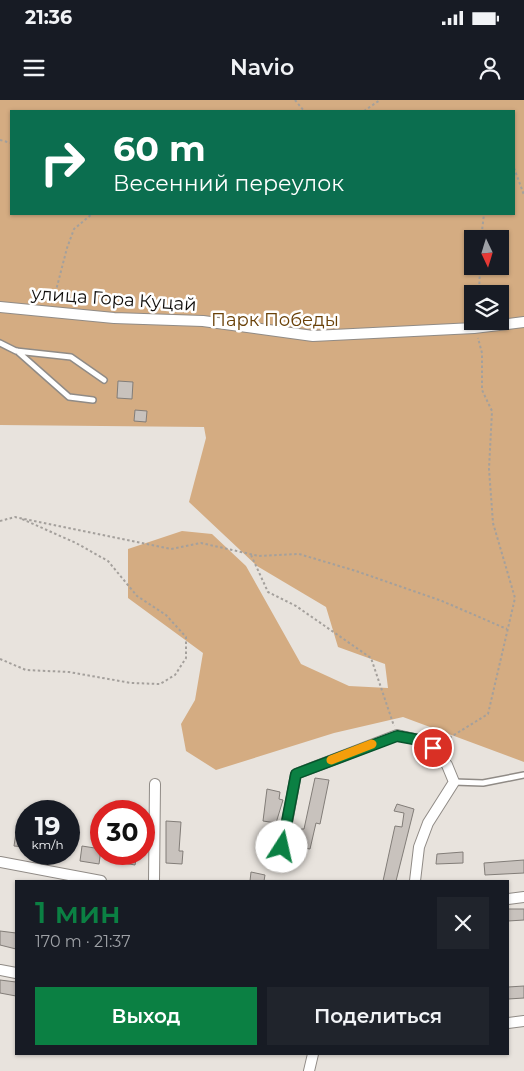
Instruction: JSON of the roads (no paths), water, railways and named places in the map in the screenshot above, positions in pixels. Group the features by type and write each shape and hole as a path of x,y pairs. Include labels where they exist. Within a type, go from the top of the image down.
{"street":[{"name":"улица Гора Куцай","path":"0,307 114,318 202,321 313,336 474,328 524,322"},
{"path":"279,866 296,774 397,736 419,740 433,748 447,765 454,782 428,823 419,847 415,880"},
{"path":"154,880 155,784"},
{"path":"0,862 96,880"},
{"path":"509,899 524,897"},
{"path":"0,970 15,973"},
{"path":"509,1023 524,1021"},
{"path":"309,1071 313,1055"}],"lane":[{"path":"0,343 16,351 69,397 94,400"},
{"path":"16,351 71,357 104,380"},
{"path":"454,782 483,783 524,775"}],"park label":[{"name":"Парк Победы","path":"275,320"}]}
